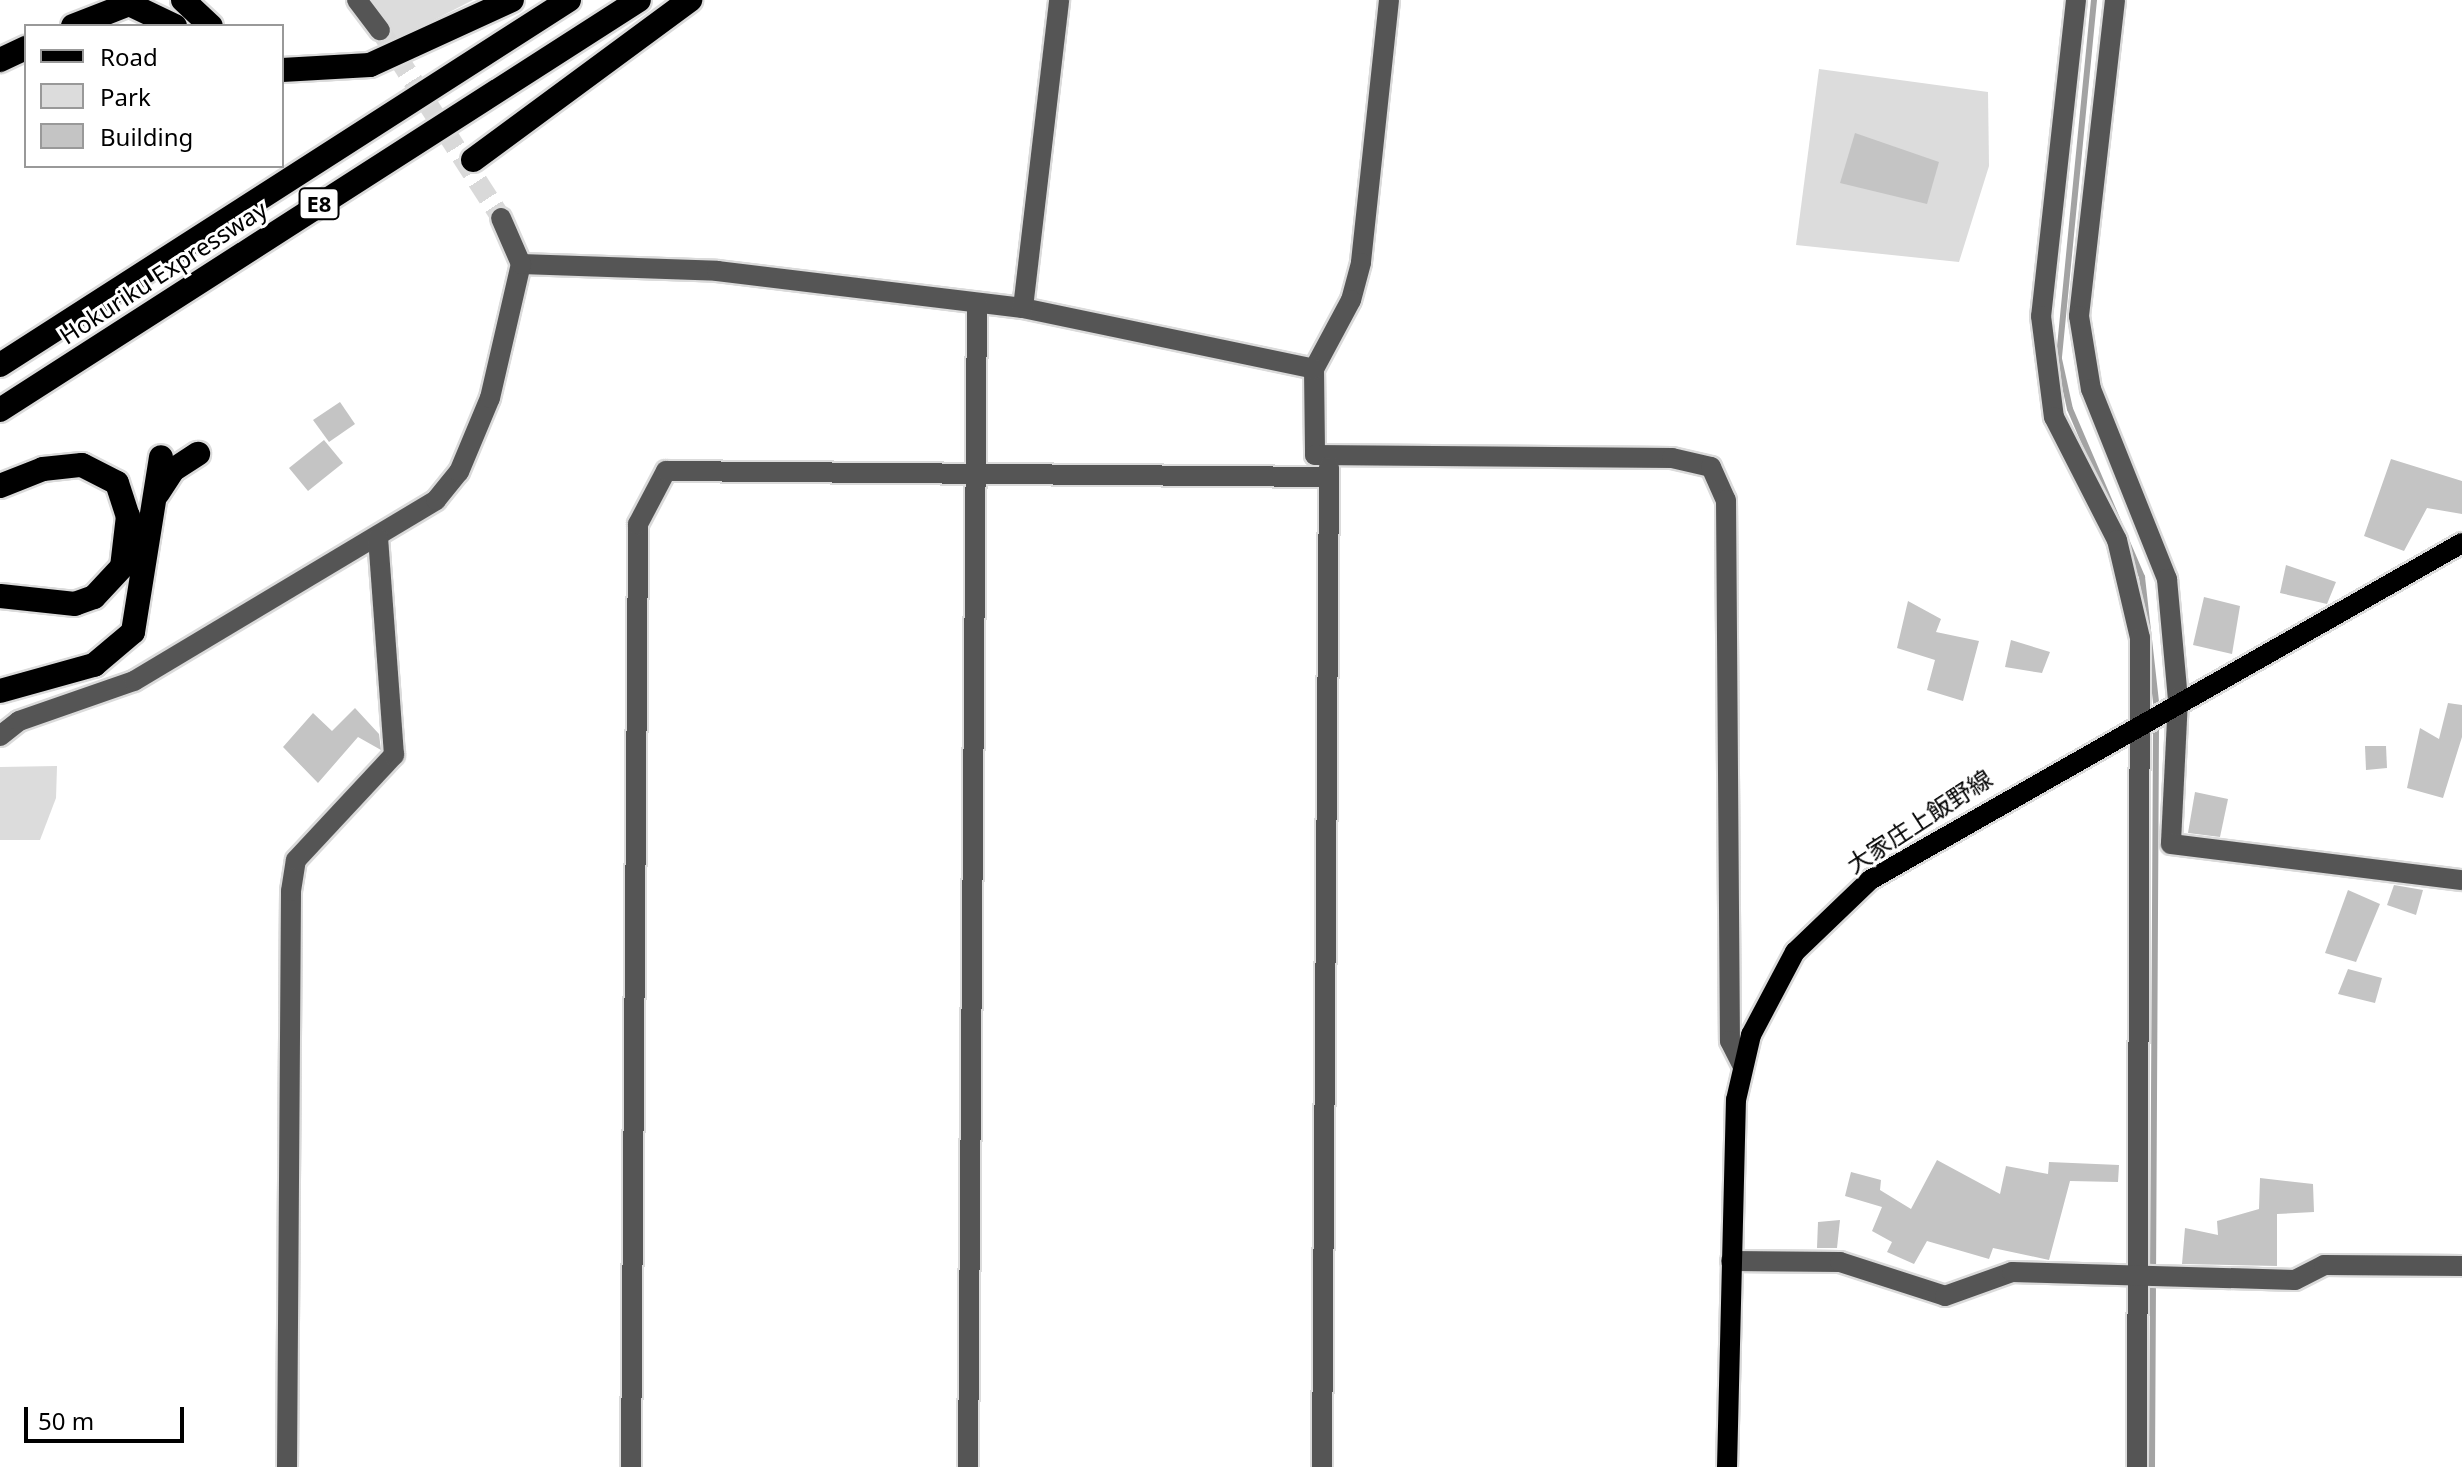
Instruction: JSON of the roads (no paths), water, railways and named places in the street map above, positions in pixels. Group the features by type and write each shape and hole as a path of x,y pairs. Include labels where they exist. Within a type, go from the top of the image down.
{"highway":[{"path":"183,0 209,24"},
{"path":"284,70 370,65 512,0"},
{"name":"Hokuriku Expressway","path":"0,365 569,0"},
{"name":"Hokuriku Expressway","path":"0,410 639,0"},
{"path":"473,160 690,0"},
{"path":"78,24 129,4 171,24"},
{"path":"0,60 24,49"},
{"path":"155,499 173,470 198,454"},
{"path":"0,691 119,650 141,609 161,457"},
{"path":"0,486 43,469 82,465 117,483 128,516 122,567 94,597 55,604 0,596"}],"main road":[{"name":"大家庄上飯野線","path":"1727,1467 1731,1261 1743,1067 1777,980 1833,911 1870,880 2144,718 2462,543"}],"street":[{"path":"357,0 380,30"},
{"path":"1023,308 1059,0"},
{"path":"1389,0 1361,263 1351,300 1314,369 1315,455 1672,458 1711,467 1726,500 1730,1041 1743,1067"},
{"path":"2076,0 2042,269 2044,365 2054,417 2117,540 2140,638 2144,718 2138,842 2137,1467"},
{"path":"2115,0 2079,316 2091,389 2167,579 2175,701 2171,844"},
{"path":"0,736 19,721 134,681 378,538 436,500 459,472 490,398 521,264 501,218"},
{"path":"521,264 717,271 1023,308 1314,369"},
{"path":"968,1467 977,303"},
{"path":"1322,1467 1329,456"},
{"path":"631,1467 638,524 666,471 976,471 1329,477"},
{"path":"287,1467 291,891 296,860 394,755 378,538"},
{"path":"2138,842 2462,880"},
{"path":"1731,1261 1840,1262 1945,1296 2012,1272 2138,1273 2295,1280 2324,1265 2462,1266"}],"waterway":[{"path":"2094,0 2059,359 2070,409 2142,577 2157,711"},
{"path":"2152,1467 2156,723"}],"tunnel":[{"path":"380,30 501,218"}]}
